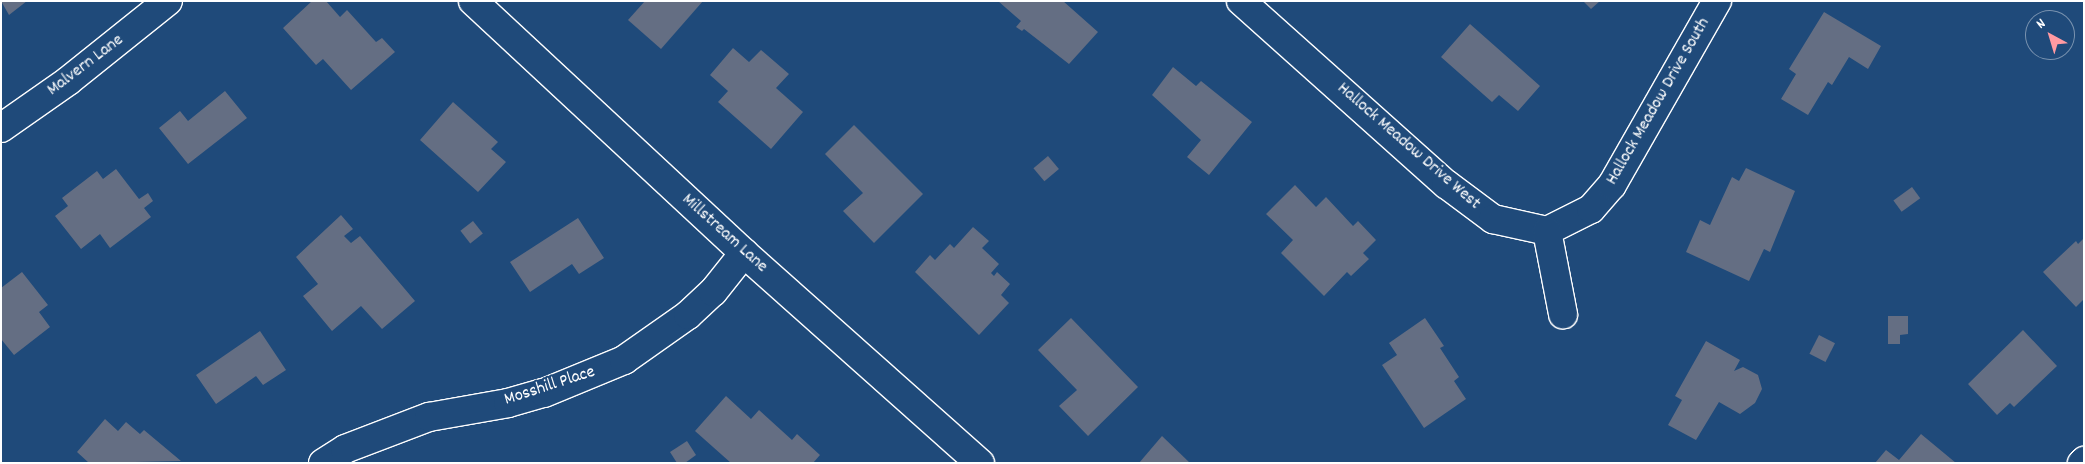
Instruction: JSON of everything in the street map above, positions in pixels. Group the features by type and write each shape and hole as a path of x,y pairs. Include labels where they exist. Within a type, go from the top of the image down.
{"street":[{"name":"Malvern Lane","path":"1,128 68,82 168,1"},
{"name":"Millstream Lane","path":"473,1 744,252 980,463"},
{"name":"Hallock Meadow Drive West","path":"1240,1 1446,184 1493,219 1547,231"},
{"name":"Hallock Meadow Drive South","path":"1547,231 1591,210 1612,185 1717,1"},
{"path":"1547,231 1563,314"},
{"name":"Mosshill Place","path":"323,463 345,449 429,417 544,393 624,360 688,315 713,292 744,252"}],"building":[{"path":"1,1 27,1 9,15"},
{"path":"312,1 326,1 340,17 347,10 376,42 382,38 395,52 351,90 323,59 316,65 283,28"},
{"path":"645,1 703,1 661,49 628,20"},
{"path":"998,1 1063,1 1098,32 1069,64 1024,29 1022,31 1016,27 1021,21"},
{"path":"1583,1 1600,1 1591,9"},
{"path":"1824,12 1881,46 1868,69 1849,57 1832,85 1828,82 1808,115 1781,99 1796,74 1789,69"},
{"path":"1470,24 1540,86 1518,111 1499,95 1492,102 1441,57"},
{"path":"733,48 749,62 761,50 789,74 776,88 803,112 771,149 718,102 728,91 710,75"},
{"path":"1173,67 1196,86 1201,81 1252,122 1209,175 1187,157 1201,140 1152,95"},
{"path":"225,91 247,118 188,164 159,128 180,111 188,121"},
{"path":"453,102 498,142 491,149 506,162 478,192 420,140"},
{"path":"854,125 923,194 874,243 843,211 863,193 825,154"},
{"path":"1048,156 1059,169 1044,181 1033,168"},
{"path":"1746,168 1795,191 1770,252 1764,249 1749,281 1686,252 1700,220 1710,225 1732,177 1739,181"},
{"path":"116,169 139,199 148,193 153,201 144,208 151,217 110,248 100,234 81,249 55,216 68,206 62,198 97,171 103,179"},
{"path":"1295,185 1316,207 1326,197 1353,226 1358,221 1376,240 1363,253 1369,259 1351,276 1347,272 1324,296 1281,253 1293,240 1266,214"},
{"path":"1912,187 1920,198 1902,212 1893,201"},
{"path":"341,215 353,229 344,236 351,243 360,236 415,301 382,329 361,306 332,331 303,296 318,284 296,257"},
{"path":"578,218 604,258 579,274 572,264 530,292 510,262"},
{"path":"473,221 483,234 470,243 460,231"},
{"path":"973,227 989,241 982,248 999,264 991,273 994,276 997,272 1010,284 1001,295 1009,303 979,335 915,272 930,255 935,260 950,244 954,248"},
{"path":"2084,238 2084,299 2076,307 2043,272 2076,241 2078,244"},
{"path":"22,272 48,305 39,312 50,327 14,355 1,339 1,288"},
{"path":"1888,316 1908,316 1908,334 1900,335 1900,344 1888,344"},
{"path":"1071,318 1138,387 1088,436 1059,406 1077,390 1038,350"},
{"path":"1425,318 1444,346 1440,348 1459,377 1454,381 1466,399 1424,428 1382,365 1397,355 1389,343"},
{"path":"2023,330 2057,366 2014,407 2010,403 1997,415 1968,384"},
{"path":"260,331 286,370 263,385 256,376 216,404 196,375"},
{"path":"1819,335 1835,343 1826,362 1809,354"},
{"path":"1706,341 1740,360 1734,371 1743,367 1758,375 1762,389 1755,403 1740,414 1719,402 1696,440 1668,425 1682,400 1675,396"},
{"path":"726,396 751,419 759,410 792,440 797,434 820,455 813,463 731,463 695,431"},
{"path":"105,419 118,431 126,422 140,434 144,430 181,461 89,463 77,452"},
{"path":"1921,434 1956,463 1875,463 1886,450 1899,460"},
{"path":"1162,436 1190,463 1139,463"},
{"path":"687,441 696,455 685,463 677,463 670,452"}]}
